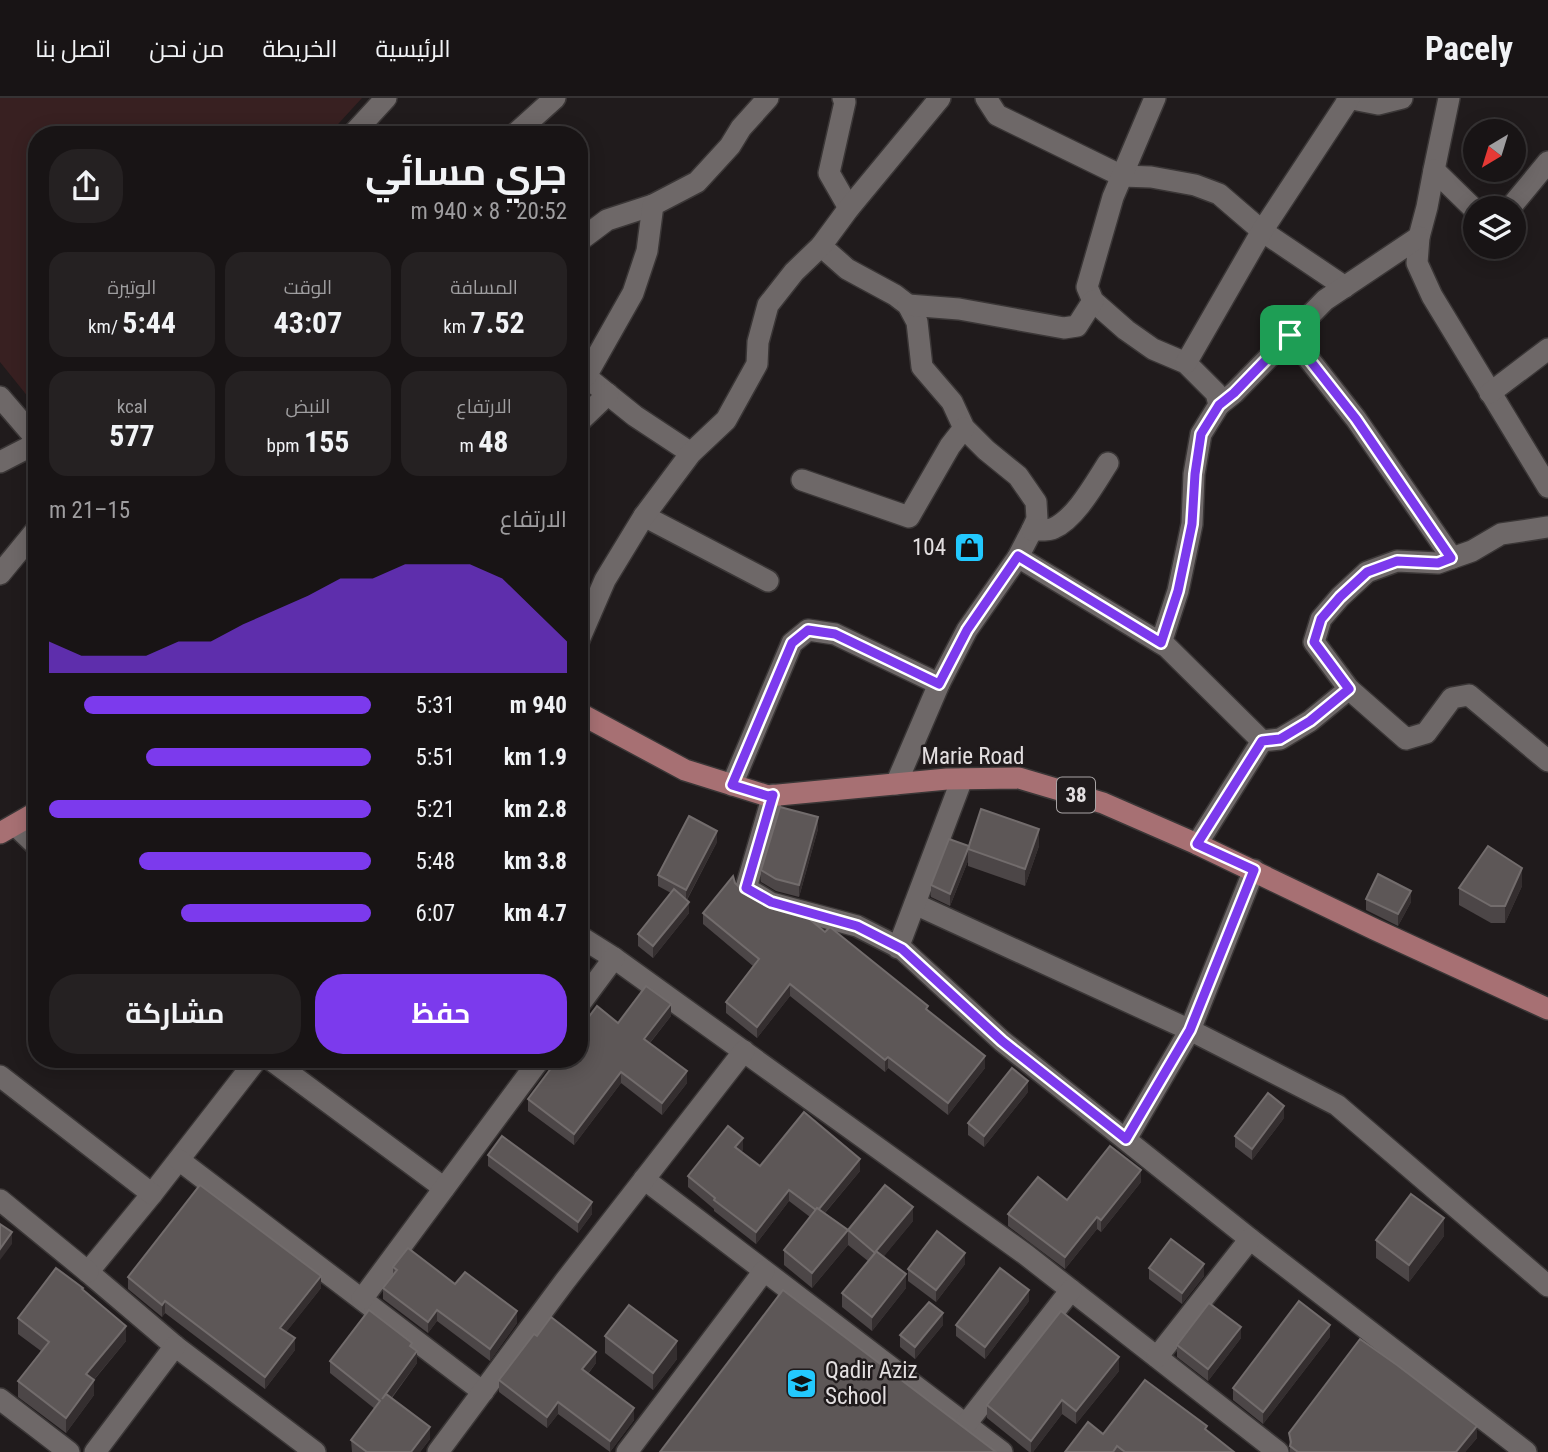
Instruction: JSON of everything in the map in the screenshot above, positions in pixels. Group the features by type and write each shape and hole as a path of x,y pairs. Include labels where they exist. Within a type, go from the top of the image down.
{"main road":[{"name":"Marie Road","path":"588,718 685,770 768,796 962,779 1019,778 1102,803 1254,870 1548,1009"},
{"path":"8,829 28,817"}],"street":[{"path":"360,126 386,98"},
{"path":"524,126 555,98"},
{"path":"588,234 607,220 653,205 697,182 768,98"},
{"path":"843,98 845,102 829,173 849,208"},
{"path":"588,619 605,580 644,516 691,453 726,420 757,364 758,342 768,305 794,272 821,246 940,98"},
{"path":"986,98 997,115 1122,176 1152,177 1195,185 1219,194 1262,231 1345,287"},
{"path":"1155,98 1113,197 1087,287 1093,301 1126,330 1153,349 1186,363 1216,393 1219,405"},
{"path":"1186,363 1262,231 1348,98 1378,104 1402,98"},
{"path":"1450,98 1419,237 1417,263 1432,296 1548,487"},
{"path":"1520,196 1548,162"},
{"path":"1433,170 1463,199"},
{"path":"588,364 633,293 647,251 653,205"},
{"path":"1161,643 1178,591 1192,524 1201,434 1219,405 1325,300 1419,237"},
{"path":"821,246 846,269 895,295 908,305 917,322 922,367 952,402 964,428 1018,476 1036,502 1037,519 1032,530 1018,556 967,630 939,684 896,784"},
{"path":"908,305 959,309 1064,328 1077,326 1093,301"},
{"path":"1290,335 1356,419 1451,558"},
{"path":"1490,393 1548,349"},
{"path":"588,378 635,416 691,453"},
{"path":"588,413 608,394"},
{"path":"0,397 28,431"},
{"path":"802,480 909,517 950,446 964,428"},
{"path":"0,462 28,447"},
{"path":"1032,530 1053,529 1069,516 1084,501 1108,463"},
{"path":"644,516 768,580"},
{"path":"1548,527 1501,534 1472,551 1438,563 1397,561 1367,572 1321,619 1314,642 1349,689 1406,739 1426,733 1452,698 1469,695 1548,761"},
{"path":"0,574 28,540"},
{"path":"1018,556 1167,647 1262,741"},
{"path":"732,785 792,643 808,630 835,634 939,684"},
{"path":"1262,741 1280,739 1310,721 1349,689"},
{"path":"1197,844 1262,741"},
{"path":"898,947 962,779"},
{"path":"773,795 746,888 771,902 857,926 902,949 1002,1041 1250,1239 1526,1452"},
{"path":"8,829 28,841"},
{"path":"1126,1139 1190,1030 1254,870"},
{"path":"915,904 1190,1030 1337,1105 1548,1286"},
{"path":"588,942 1025,1254 1278,1452"},
{"path":"588,993 614,958"},
{"path":"438,1452 565,1281 744,1051"},
{"path":"88,1272 250,1068"},
{"path":"282,1068 444,1188"},
{"path":"362,1299 533,1068"},
{"path":"0,1076 152,1194"},
{"path":"179,1160 483,1392"},
{"path":"644,1179 1002,1452"},
{"path":"0,1200 88,1272 287,1444 314,1452"},
{"path":"1157,1357 1250,1239"},
{"path":"627,1452 765,1271"},
{"path":"966,1423 1071,1290"},
{"path":"94,1452 174,1346"},
{"path":"0,1399 69,1452"}],"shaded area":[{"path":"0,98 362,98 336,126 28,126 28,397 0,362"}],"building":[{"path":"780,807 818,817 799,885 776,879 761,870"},
{"path":"981,809 1039,829 1025,869 968,849"},
{"path":"689,816 717,831 686,890 658,875"},
{"path":"949,839 969,846 950,894 931,885"},
{"path":"1488,846 1522,868 1505,906 1491,906 1459,888"},
{"path":"1378,874 1411,891 1398,914 1366,899"},
{"path":"733,876 739,887 765,903 802,913 825,932 830,927 985,1056 948,1103 888,1057 885,1060 790,984 757,1027 726,1002 759,959 703,913"},
{"path":"674,889 689,902 653,946 638,934"},
{"path":"646,986 671,1004 644,1039 687,1071 662,1103 621,1072 574,1134 528,1099 551,1068 588,1068 588,1018 597,1006 618,1023"},
{"path":"1012,1068 1028,1081 984,1136 968,1123"},
{"path":"1268,1093 1284,1106 1252,1149 1235,1136"},
{"path":"804,1112 860,1159 819,1209 816,1210 789,1190 756,1232 688,1176 728,1126 743,1138 735,1147 760,1166"},
{"path":"502,1136 592,1202 578,1222 488,1155"},
{"path":"1110,1146 1141,1170 1101,1220 1097,1217 1065,1257 1008,1214 1038,1177 1067,1200"},
{"path":"200,1185 321,1276 280,1328 295,1338 265,1377 165,1301 162,1305 128,1277"},
{"path":"885,1185 913,1207 876,1251 906,1274 872,1317 842,1293 875,1253 848,1230"},
{"path":"1411,1194 1444,1218 1409,1265 1376,1240"},
{"path":"817,1208 848,1230 812,1273 784,1250"},
{"path":"0,1224 12,1232 0,1249"},
{"path":"937,1231 965,1253 936,1290 908,1269"},
{"path":"1171,1239 1204,1264 1182,1293 1149,1268"},
{"path":"408,1248 455,1284 465,1272 517,1311 490,1349 437,1310 428,1322 383,1288 397,1270 393,1267"},
{"path":"56,1268 126,1326 86,1374 94,1380 66,1418 18,1381 49,1342 18,1318"},
{"path":"1000,1268 1029,1290 985,1347 956,1325"},
{"name":"Qadir Aziz School","path":"783,1290 996,1452 660,1452"},
{"path":"1299,1301 1330,1325 1263,1412 1233,1388"},
{"path":"929,1302 943,1313 915,1347 900,1335"},
{"path":"1209,1303 1241,1327 1208,1369 1177,1345"},
{"path":"629,1305 677,1341 653,1373 605,1336"},
{"path":"369,1310 412,1343 410,1346 417,1351 382,1399 386,1394 430,1427 411,1452 367,1452 351,1440 380,1401 330,1361"},
{"path":"1061,1311 1119,1357 1076,1411 1062,1400 1031,1441 987,1405"},
{"path":"551,1317 596,1352 582,1369 634,1408 610,1441 558,1402 547,1417 499,1380 534,1334 537,1336"},
{"path":"1360,1339 1477,1426 1456,1452 1298,1452 1290,1446 1289,1433"},
{"path":"1145,1380 1207,1426 1205,1429 1234,1452 1125,1452 1117,1446 1113,1452 1065,1452 1088,1422 1103,1434"}],"place":[{"name":"104","path":"969,547"},
{"name":"Qadir Aziz School","path":"802,1383"}],"route":[{"path":"1290,335 1356,419 1451,558 1438,563 1397,561 1367,572 1321,619 1314,642 1349,689 1310,721 1280,739 1262,741 1197,844 1254,870 1190,1030 1126,1139 1002,1041 902,949 857,926 771,902 750,892 746,888 773,795 768,796 732,785 792,643 808,630 835,634 939,684 967,630 1018,556 1161,643 1178,591 1192,524 1201,434 1219,405 1290,335"}]}
